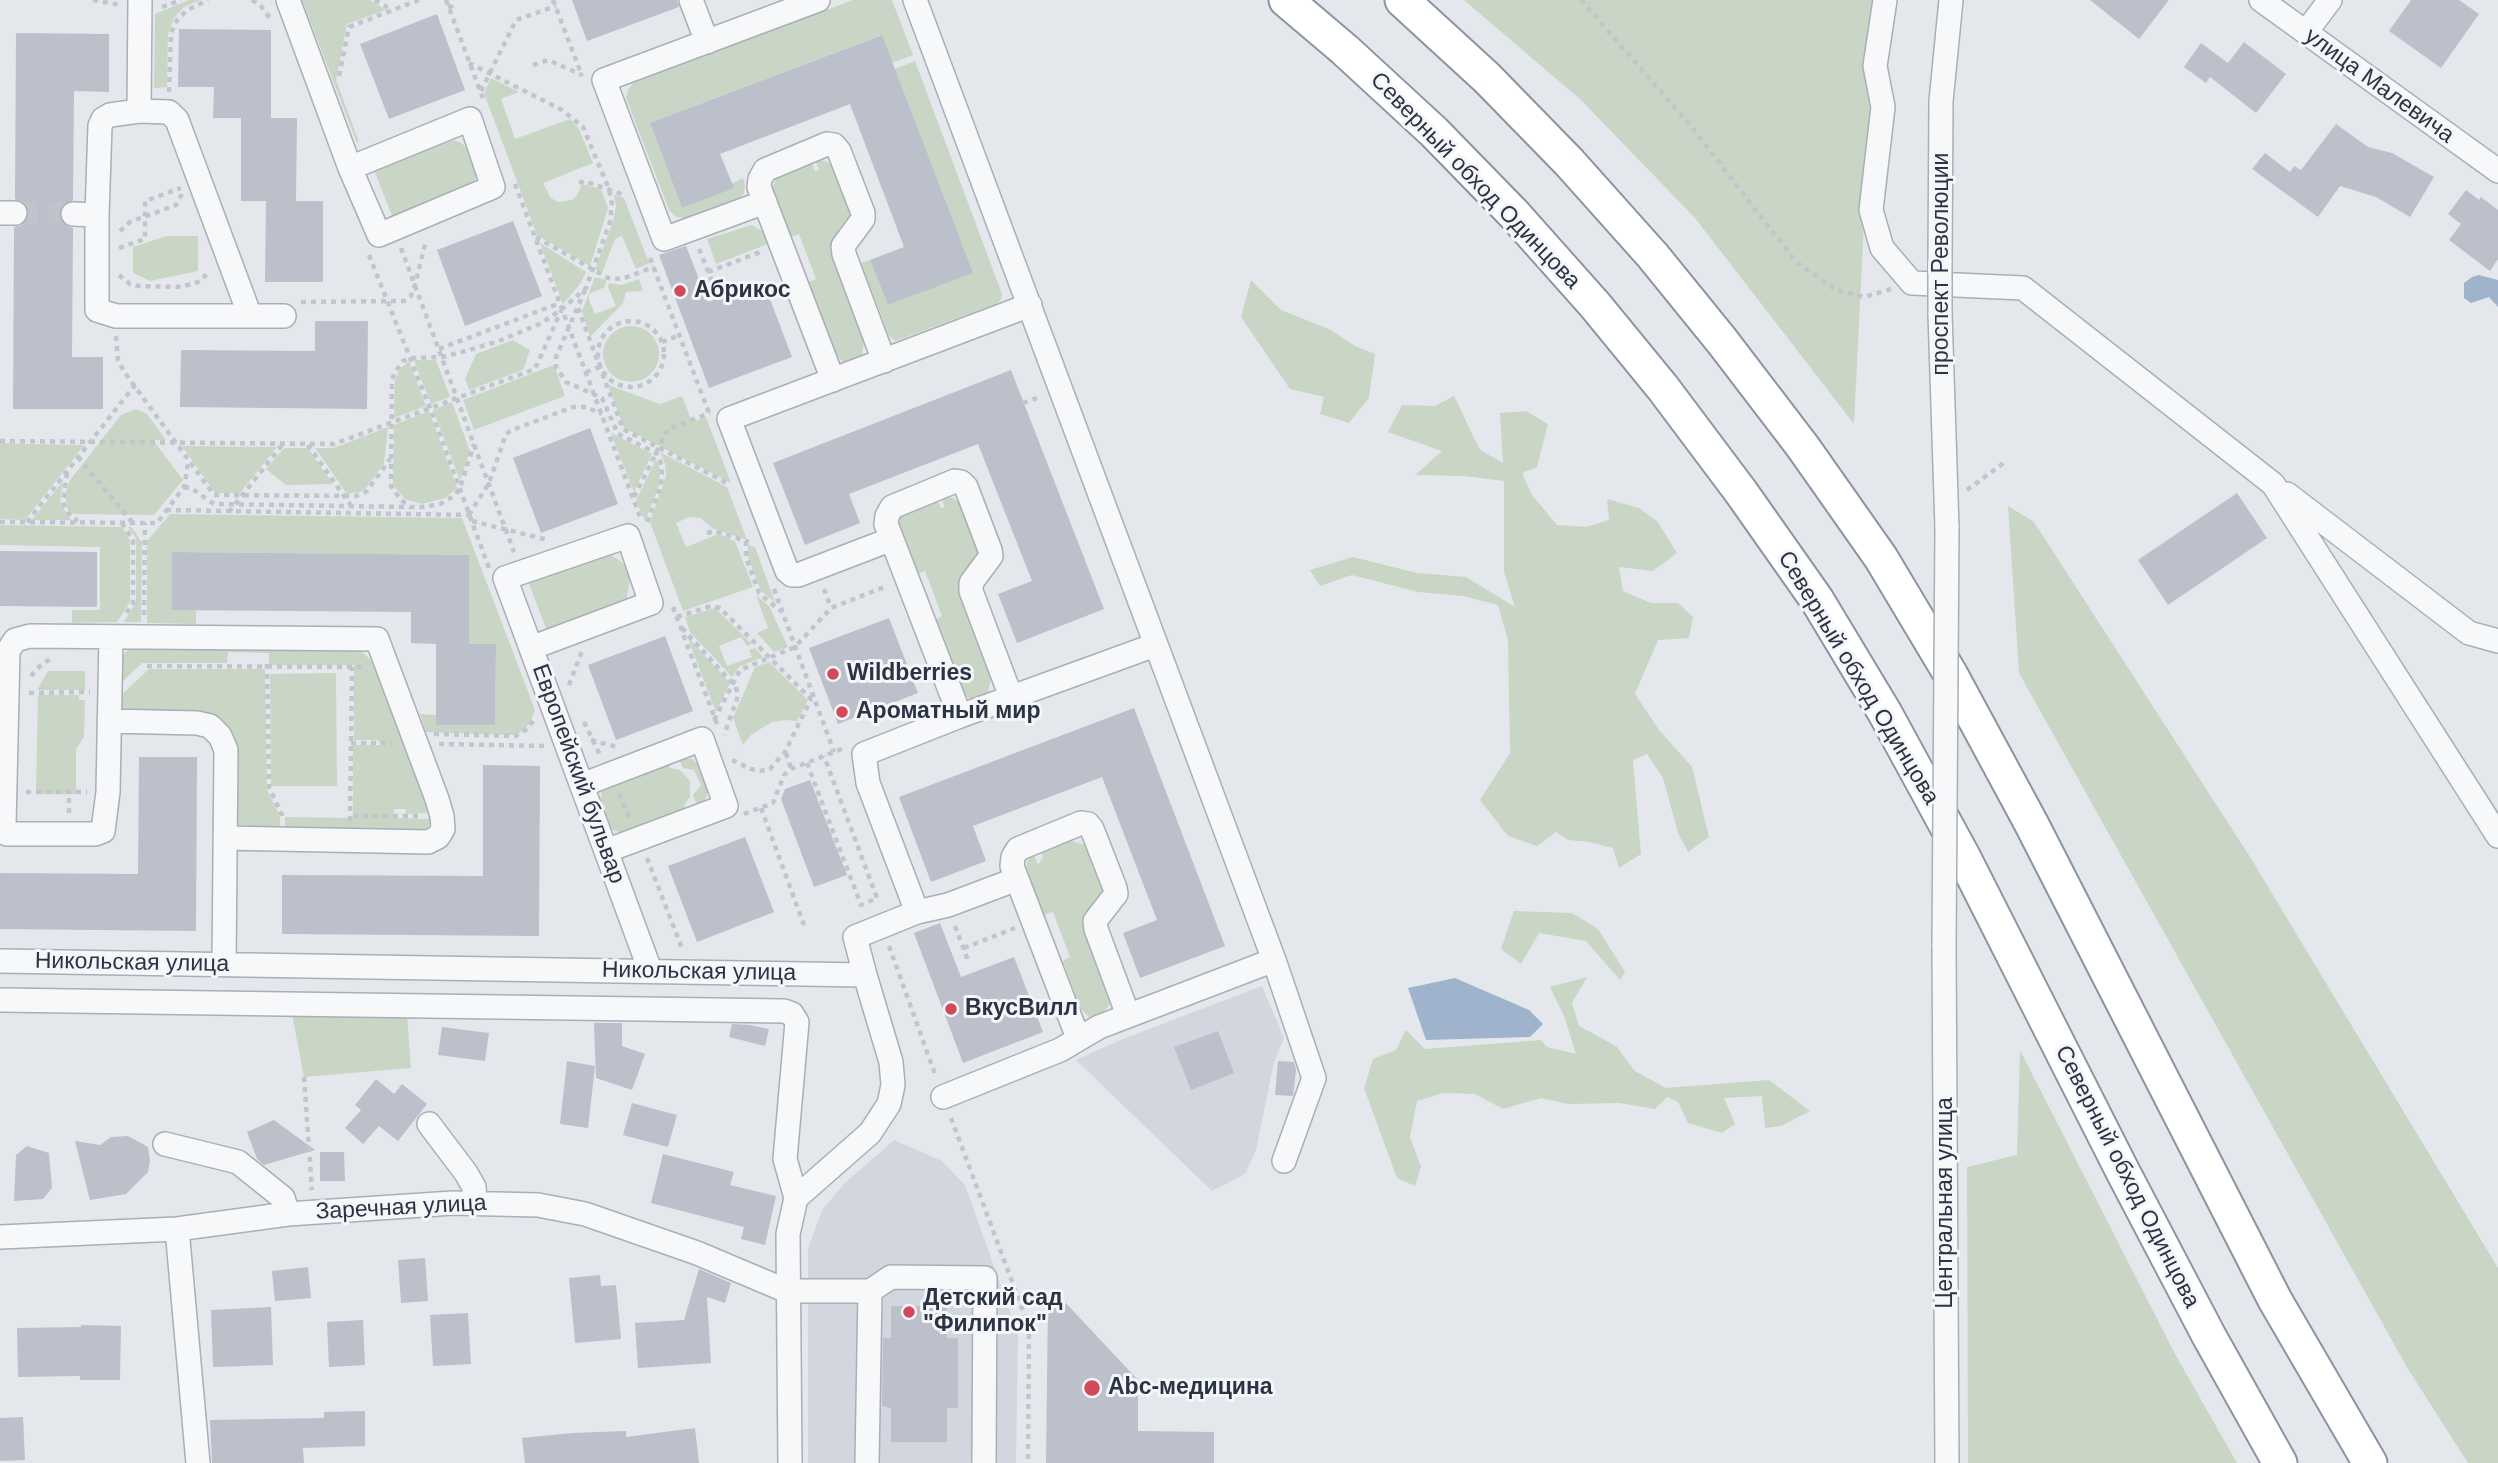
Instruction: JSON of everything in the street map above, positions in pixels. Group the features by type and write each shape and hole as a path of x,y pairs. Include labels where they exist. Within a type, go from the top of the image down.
{"highway":[{"name":"Северный обход Одинцова","path":"1286,0 1434,132 1514,214 1586,295 1663,388 1734,481 1817,600 1885,713 1964,858 2134,1194 2280,1463"},
{"path":"1402,0 1487,78 1653,256 1803,447 1881,558 1951,675 2019,800 2275,1300 2370,1463"}],"street":[{"path":"139,111 140,0"},
{"path":"288,0 350,169 380,235 493,187 470,119 350,169"},
{"path":"691,0 706,42"},
{"path":"765,202 664,239 591,81 818,0"},
{"path":"915,0 1274,960 1314,1077 1284,1161"},
{"path":"1885,0 1875,66 1884,107 1871,210 1882,248 1912,284 2023,288 2469,633 2498,641"},
{"name":"проспект Революции","path":"1944,944 1947,528 1940,313 1941,101 1951,0"},
{"name":"улица Малевича","path":"2261,0 2498,172"},
{"path":"2306,32 2330,0"},
{"path":"250,316 177,120 169,112 139,111 110,115 103,119 100,126 97,215 97,310 116,316 250,316 284,316"},
{"path":"833,380 759,187 765,170 827,144 834,145 839,150 863,213 863,219 843,246 844,254 884,360"},
{"path":"73,214 97,215"},
{"path":"892,539 792,575 787,571 729,419 1030,305"},
{"path":"960,716 886,524 892,508 955,481 966,487 991,556 975,575 971,591 1011,697"},
{"path":"2273,484 2498,836"},
{"path":"513,575 628,536 652,603 531,648"},
{"name":"Европейский бульвар","path":"513,575 531,648 650,970"},
{"path":"111,637 97,692 109,721 103,831 95,834 7,834 4,826 3,736 8,652 15,640 30,636 377,639 442,816 443,829 438,837 428,842 225,838"},
{"path":"917,912 868,783 864,754 1155,645"},
{"path":"109,721 197,723 210,726 220,736 226,750 224,964"},
{"path":"582,785 702,739 736,804 607,851"},
{"path":"1078,1038 1012,866 1018,849 1081,823 1088,824 1092,830 1116,894 1095,921 1128,1015"},
{"path":"796,1198 860,1144 881,1120 890,1104 893,1085 891,1062 855,937 917,912 948,905 1017,879"},
{"name":"Центральная улица","path":"1944,944 1947,1463"},
{"path":"943,1097 1059,1050 1078,1038 1128,1015 1274,960"},
{"name":"Никольская улица","path":"0,961 865,975"},
{"path":"0,1000 784,1011 792,1014 797,1022 785,1160 796,1198 788,1234 790,1463"},
{"path":"429,1124 466,1173 474,1187 475,1202"},
{"path":"165,1144 237,1162 283,1198 288,1214"},
{"name":"Заречная улица","path":"0,1237 177,1229 288,1214 475,1202 538,1205 585,1214 697,1253 788,1291"},
{"path":"177,1229 198,1463"},
{"path":"788,1291 870,1291 891,1277 985,1278 984,1463"},
{"path":"867,1463 870,1291"}],"path":[{"path":"169,112 171,33 177,20 187,10 208,0"},
{"path":"375,0 392,10"},
{"path":"446,0 484,102"},
{"path":"448,7 452,6 453,0"},
{"path":"1581,0 1690,125 1796,262 1836,289 1864,297 1912,284"},
{"path":"480,92 516,20 554,3 591,81"},
{"path":"533,65 548,60 591,81"},
{"path":"469,63 562,110 583,127 609,189 612,204 610,222 586,288 556,357 556,367 566,382 603,400 618,433 736,488 732,475"},
{"path":"512,175 645,529 663,478 657,450 623,429 578,308"},
{"path":"579,183 584,181 628,196 623,184"},
{"path":"186,186 190,195"},
{"path":"186,186 145,201 145,217 145,239 115,250 116,239 130,222 145,217 176,205 186,186"},
{"path":"284,316 303,301 404,301 411,296 415,285 432,214"},
{"path":"692,229 713,284"},
{"path":"380,235 364,241 470,518"},
{"path":"535,237 592,271 616,280 654,267"},
{"path":"708,272 781,245"},
{"path":"649,255 713,426"},
{"path":"212,265 201,281 181,287 138,286 123,279 116,270 116,344 118,360 214,495 356,496 367,491 391,459"},
{"path":"410,507 391,486 391,423 395,372 403,361 442,356 499,341 542,323 586,288"},
{"path":"439,349 561,306"},
{"path":"0,441 334,444 535,369 561,306"},
{"path":"624,321 647,325 656,332 662,342 665,353 663,365 649,383 626,388 606,377 600,367 597,355 599,344 605,333 624,321"},
{"path":"662,342 680,335"},
{"path":"442,356 506,529 513,575"},
{"path":"586,372 600,367"},
{"path":"27,522 135,385"},
{"path":"1023,403 1044,395"},
{"path":"470,518 489,483 503,439 512,430 580,405 609,418"},
{"path":"633,498 668,429 709,413"},
{"path":"184,487 195,489 214,504 410,507 440,504 454,496 460,488 475,443"},
{"path":"229,512 283,444"},
{"path":"308,445 357,514"},
{"path":"78,457 132,523"},
{"path":"0,522 157,523 184,487 188,461"},
{"path":"1965,491 2005,462"},
{"path":"67,471 63,503 70,516 82,522"},
{"path":"166,510 470,518 585,550"},
{"path":"111,637 133,603 133,540 122,523"},
{"path":"144,637 145,523"},
{"path":"707,533 715,531 757,545 753,534"},
{"path":"746,541 746,557 760,593 782,612"},
{"path":"715,719 733,681 744,667 795,647 831,608 907,578"},
{"path":"770,579 834,752"},
{"path":"669,595 723,739 738,696 733,681 681,626"},
{"path":"677,617 715,606 813,699"},
{"path":"266,638 269,787 282,815 283,825 272,824"},
{"path":"154,661 145,667 354,664 362,667 387,667"},
{"path":"350,839 354,664"},
{"path":"362,667 367,679"},
{"path":"7,693 97,692"},
{"path":"733,768 729,757 742,766 761,771 770,769 785,752 813,699"},
{"path":"396,755 385,727 412,734 514,736 527,729 537,710"},
{"path":"566,743 580,737 655,757"},
{"path":"736,804 740,816 761,808 776,799 784,775 807,762 860,743 864,754"},
{"path":"527,746 541,747"},
{"path":"785,752 791,769"},
{"path":"807,762 861,905 877,898 824,756"},
{"path":"23,779 23,800"},
{"path":"23,792 91,792 86,801"},
{"path":"736,804 750,812"},
{"path":"407,823 415,808"},
{"path":"761,808 804,925"},
{"path":"336,816 442,816"},
{"path":"68,821 75,817"},
{"path":"948,905 969,962"},
{"path":"964,948 1034,921"},
{"path":"888,943 1029,1326 1028,1463"},
{"path":"304,1077 313,1212"}],"shaded area":[{"path":"1262,986 1284,1038 1274,1062 1256,1150 1245,1174 1212,1191 1076,1060 1123,1039"},
{"name":"Детский сад \"Филипок\"","path":"894,1140 942,1161 965,1185 1018,1334 1016,1463 808,1463 808,1249 822,1210 846,1182"}],"green space":[{"path":"189,0 200,0 184,7 174,18 168,34 167,87 154,88 155,14"},
{"path":"302,0 370,0 386,10 347,24 336,80 359,142 357,143"},
{"path":"853,0 892,0 913,55 892,63 881,35 650,123 682,208 743,178 745,185 744,194 738,199 685,218 676,217 669,210 626,98 633,83"},
{"path":"1464,0 1875,0 1854,424 1695,218 1580,99"},
{"path":"915,61 1002,294 1001,300 996,304 895,341 889,336 861,263 870,260 888,305 972,272 895,69"},
{"path":"491,78 519,92 501,99 515,139 570,119 579,129 593,163 543,183 551,198 558,202 572,200 582,184 601,189 608,208 590,266 537,235 484,93"},
{"path":"454,140 472,152 477,174 472,188 393,218 374,170"},
{"path":"815,160 826,161 834,167 852,215 834,239 831,249 864,342 862,355 849,362 843,362 835,354 808,282 816,279 799,234 790,237 772,190 776,177 811,161 815,171 819,170"},
{"path":"614,195 624,198 649,263 636,269 622,236 615,239 602,273 595,269 613,222 616,205"},
{"path":"752,225 763,232 768,244 716,264 707,239"},
{"path":"167,236 198,236 198,271 150,281 133,273 133,247"},
{"path":"540,243 586,272 580,284 563,304"},
{"path":"595,277 606,280 605,287 589,294 595,314 616,306 608,287 609,283 621,285 639,279 643,291 626,292 623,303 590,337 582,311"},
{"path":"1251,280 1281,310 1331,330 1355,346 1375,354 1369,398 1349,423 1320,414 1324,397 1290,389 1241,317"},
{"path":"631,326 642,328 651,334 657,343 657,365 651,374 642,380 631,382 620,380 611,374 605,365 603,354 605,343 611,334 620,328"},
{"path":"513,340 530,350 523,370 469,390 465,379 476,354"},
{"path":"414,360 436,360 450,397 431,404"},
{"path":"409,361 426,406 394,418 395,380 400,369"},
{"path":"554,365 565,396 474,430 463,400"},
{"path":"608,385 660,404 682,396 692,422 706,417 731,483 624,428"},
{"path":"1454,396 1480,450 1503,463 1500,413 1526,411 1548,424 1537,467 1522,473 1532,495 1557,525 1586,527 1609,520 1607,499 1639,508 1658,522 1677,553 1653,571 1619,567 1623,591 1651,603 1678,603 1693,617 1689,638 1658,640 1635,694 1659,730 1692,767 1709,837 1688,852 1678,833 1663,778 1647,754 1633,760 1641,854 1619,868 1613,848 1568,840 1556,832 1537,846 1508,836 1480,800 1510,753 1508,640 1498,605 1463,596 1418,592 1352,575 1320,586 1310,570 1353,557 1417,573 1466,577 1515,607 1504,572 1504,481 1464,476 1415,475 1442,451 1388,432 1402,405 1435,406"},
{"path":"452,402 470,451 460,480 433,410"},
{"path":"136,409 147,414 166,440 153,440 183,480 154,515 71,514 65,495 70,480 121,415"},
{"path":"429,411 457,488 445,498 422,504 405,499 393,485 394,425"},
{"path":"388,427 384,463 366,488 347,494 315,448 334,448"},
{"path":"611,433 652,454 634,492"},
{"path":"0,443 84,445 25,520 0,519"},
{"path":"182,446 277,447 240,493 215,493"},
{"path":"284,448 308,448 333,484 286,485 266,469"},
{"path":"660,452 727,487 747,540 712,528 701,518 689,517 676,523 686,547 719,534 735,541 753,587 683,611 650,522 666,476"},
{"path":"656,459 660,469 659,486 645,521 636,501"},
{"path":"63,481 60,503 71,520 32,520"},
{"path":"941,497 953,498 960,504 978,552 958,586 991,679 988,692 976,699 970,699 962,692 935,620 942,616 925,571 917,574 899,528 899,520 903,515 937,499 941,508 945,507"},
{"path":"2008,506 2034,522 2250,857 2498,1268 2498,1463 2468,1463 2408,1369 2019,673"},
{"path":"170,514 462,518 535,710 530,723 514,735 426,732 420,714 436,715 436,725 495,725 496,645 469,644 468,555 173,552 172,610 196,610 196,624 147,623 147,541"},
{"path":"0,525 122,527 130,540 130,602 117,622 72,623 72,610 100,610 100,547 0,545"},
{"path":"128,527 131,527 142,542 141,622 124,622 136,602 136,538"},
{"path":"748,545 755,547 775,602 761,591 748,557"},
{"path":"606,551 624,564 630,580 626,601 547,631 528,581"},
{"path":"756,595 769,606 788,647 774,652 757,633 768,628"},
{"path":"715,608 752,644 747,646 741,637 719,646 727,666 752,657 749,650 755,648 763,657 739,667 732,677 690,632 685,617"},
{"path":"687,636 730,683 716,712"},
{"path":"135,647 354,649 362,652 374,663 430,813 406,814 406,809 394,809 393,818 432,819 428,827 422,832 285,832 285,817 353,818 353,745 381,745 378,740 354,740 354,665 269,665 269,653 228,652 227,663 142,663 120,684 122,656"},
{"path":"769,662 808,700 797,721 772,722 752,734 743,745 733,718 755,667"},
{"path":"149,669 265,669 267,790 280,816 280,832 241,829 238,826 234,745 124,712 119,697"},
{"path":"48,671 85,671 85,690 37,690"},
{"path":"336,673 337,786 271,786 270,674"},
{"path":"38,695 79,695 79,700 85,700 84,737 76,749 76,794 36,794"},
{"path":"678,756 697,763 708,792 698,807 693,795 701,785 694,770 683,768"},
{"path":"668,761 670,768 680,770 690,781 690,797 684,805 687,811 628,834 613,830 600,806 602,790 609,784"},
{"path":"1066,839 1089,849 1104,887 1110,1004 1103,1013 1095,1017 1089,1017 1081,1009 1063,961 1070,957 1053,912 1044,915 1027,869 1027,862 1033,852 1038,865 1043,857 1040,849"},
{"path":"1514,911 1572,913 1598,929 1625,972 1620,980 1586,941 1539,933 1521,964 1501,949"},
{"path":"1587,977 1572,1003 1579,1026 1616,1046 1635,1071 1666,1088 1769,1080 1810,1111 1781,1126 1765,1128 1762,1096 1724,1098 1735,1124 1722,1133 1688,1123 1678,1102 1667,1097 1655,1109 1619,1103 1568,1104 1541,1098 1503,1109 1475,1094 1443,1093 1417,1101 1410,1137 1421,1167 1415,1186 1397,1178 1364,1088 1373,1059 1396,1050 1406,1030 1425,1049 1541,1040 1547,1047 1576,1054 1564,1016 1550,987"},
{"path":"292,1014 407,1015 411,1068 304,1077"},
{"path":"2020,1050 2175,1354 2237,1463 1968,1463 1967,1167 2017,1155"}],"water":[{"path":"2479,275 2498,280 2498,307 2489,297 2471,303 2464,298 2464,283"},
{"path":"1455,978 1529,1010 1543,1024 1530,1037 1426,1040 1408,988"}],"building":[{"path":"572,0 677,0 679,7 587,41"},
{"path":"2090,0 2169,0 2139,39"},
{"path":"2411,0 2459,0 2479,14 2441,68 2389,31"},
{"path":"437,14 465,90 389,119 360,44"},
{"path":"179,29 271,30 271,118 297,118 296,201 323,201 323,282 265,282 266,201 241,201 241,118 213,118 214,87 178,87"},
{"path":"16,33 109,34 109,92 74,91 73,200 62,206 59,214 65,225 73,228 72,357 103,357 103,409 13,409 14,227 23,225 29,214 27,205 15,199"},
{"path":"882,35 973,273 888,305 870,260 904,247 850,104 720,154 734,188 682,208 650,123"},
{"path":"2244,42 2286,74 2256,113 2210,77 2206,83 2184,67 2201,43 2228,63"},
{"path":"2336,124 2368,147 2392,153 2434,177 2410,217 2376,197 2340,186 2318,217 2252,169 2265,153 2290,172 2294,166 2301,170"},
{"path":"2466,190 2498,210 2498,259 2490,271 2449,240 2461,224 2448,214"},
{"path":"513,221 542,296 465,326 437,250"},
{"path":"686,246 708,302 763,281 792,357 709,388 659,255"},
{"path":"315,321 368,321 367,409 180,407 181,350 315,351"},
{"path":"1011,370 1104,609 1017,643 998,594 1032,581 978,444 849,494 860,523 805,545 773,463"},
{"path":"590,428 618,504 541,533 513,458"},
{"path":"2237,493 2267,538 2168,605 2138,560"},
{"path":"0,551 97,552 97,607 0,606"},
{"path":"172,552 469,555 469,644 496,644 495,725 436,725 436,644 411,643 411,612 172,610"},
{"path":"889,618 918,693 838,724 809,648"},
{"path":"665,636 693,711 616,740 588,665"},
{"path":"1134,708 1225,946 1140,978 1123,933 1157,920 1102,777 973,826 986,861 931,882 899,797"},
{"path":"139,757 197,757 196,931 0,929 0,873 138,874"},
{"path":"483,765 540,766 539,936 282,934 282,875 483,876"},
{"path":"810,780 847,875 814,887 781,799 785,789"},
{"path":"745,837 774,912 697,942 668,866"},
{"path":"940,923 961,977 1014,957 1043,1032 963,1063 914,933"},
{"path":"594,1023 622,1023 622,1046 645,1054 632,1090 596,1078"},
{"path":"732,1024 769,1029 765,1046 729,1037"},
{"path":"442,1027 489,1033 485,1061 438,1055"},
{"path":"1218,1031 1234,1073 1191,1090 1174,1047"},
{"path":"567,1061 595,1066 588,1128 560,1124"},
{"path":"1278,1061 1294,1062 1296,1070 1293,1096 1275,1095"},
{"path":"376,1079 394,1094 402,1084 427,1104 398,1141 379,1126 363,1144 345,1128 361,1110 355,1105"},
{"path":"632,1103 677,1115 668,1147 623,1135"},
{"path":"274,1120 315,1150 264,1165 257,1159 247,1132"},
{"path":"128,1136 148,1147 148,1172 126,1194 90,1200 75,1141 100,1145 111,1137"},
{"path":"27,1146 49,1153 52,1188 43,1199 14,1201 16,1155"},
{"path":"320,1152 344,1152 345,1181 320,1181"},
{"path":"663,1154 734,1172 730,1185 776,1196 765,1245 741,1239 744,1227 651,1203"},
{"path":"425,1258 428,1301 401,1303 398,1260"},
{"path":"308,1267 311,1298 275,1301 272,1271"},
{"path":"699,1269 731,1283 725,1303 707,1297 711,1363 638,1368 635,1323 684,1320"},
{"path":"600,1275 601,1286 616,1285 621,1339 575,1343 569,1278"},
{"path":"1048,1299 1062,1299 1138,1380 1138,1431 1214,1432 1214,1463 1046,1463"},
{"path":"891,1306 947,1306 947,1338 958,1338 958,1408 947,1408 947,1442 891,1442 891,1408 882,1406 883,1338 891,1338"},
{"path":"271,1307 273,1365 213,1367 211,1310"},
{"path":"468,1313 471,1364 433,1366 430,1315"},
{"path":"363,1320 365,1365 329,1367 327,1322"},
{"path":"121,1326 120,1380 80,1380 80,1376 18,1377 17,1328"},
{"path":"365,1411 365,1446 303,1448 304,1463 212,1463 210,1420 324,1418 324,1412"},
{"path":"23,1417 25,1460 0,1461 0,1418"},
{"path":"695,1428 699,1463 525,1463 522,1438 626,1431 626,1437"}],"tunnel":[{"path":"15,213 73,214"}],"place":[{"name":"Абрикос","path":"680,291"},
{"name":"Wildberries","path":"833,674"},
{"name":"Ароматный мир","path":"842,712"},
{"name":"ВкусВилл","path":"951,1009"},
{"name":"Детский сад \"Филипок\"","path":"909,1312"},
{"name":"Abc-медицина","path":"1092,1388"}]}
